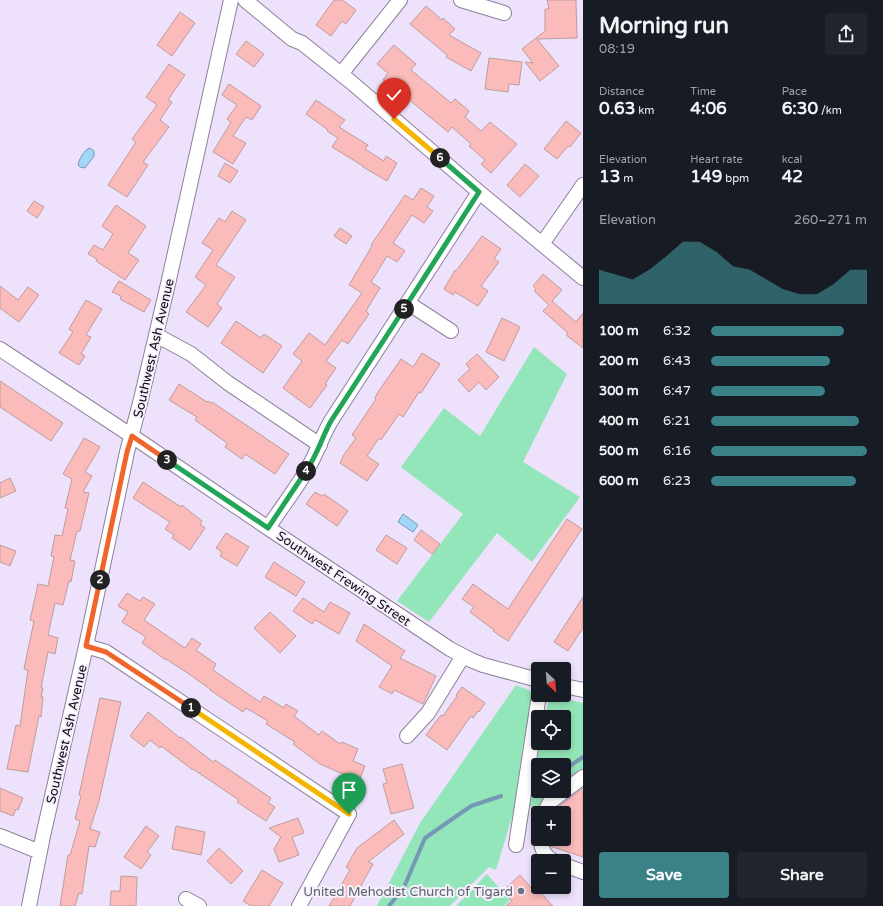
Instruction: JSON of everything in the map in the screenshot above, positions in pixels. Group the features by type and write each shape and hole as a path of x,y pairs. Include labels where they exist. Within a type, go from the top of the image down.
{"street":[{"name":"Southwest Ash Avenue","path":"29,906 44,829 86,646 126,460 168,284 230,0"},
{"path":"245,0 292,38 302,43 341,74 479,192 583,278"},
{"path":"341,74 400,0"},
{"path":"461,0 504,13"},
{"path":"542,244 583,185"},
{"path":"268,528 308,469 318,451 331,421 479,192"},
{"path":"408,303 451,331"},
{"path":"156,335 190,354 228,383 320,445"},
{"name":"Southwest Frewing Street","path":"0,349 450,649 483,665 531,678"},
{"path":"86,646 106,652 349,814 299,906"},
{"path":"406,736 428,713 463,656"},
{"path":"571,687 583,690"},
{"path":"516,845 538,702"},
{"path":"548,806 550,802 583,777"},
{"path":"0,836 40,852"},
{"path":"571,868 583,872"},
{"path":"186,899 199,906"}],"green space":[{"path":"534,347 567,374 523,462 580,497 532,562 497,533 429,622 397,601 463,514 401,467 444,408 480,436"},
{"path":"516,685 531,691 531,716 515,807 496,870 489,867 450,906 377,906 420,823"},
{"path":"571,700 583,703 583,771 571,781 571,758 537,758 539,750 571,750 571,710 547,710 548,702 571,702"},
{"path":"531,791 531,798 551,798 541,806 528,807"},
{"path":"487,874 510,900 504,906 456,906"}],"water":[{"path":"90,148 94,151 94,156 85,168 80,167 78,165 81,158"},
{"path":"403,514 418,525 413,532 398,522"}],"building":[{"path":"334,0 342,0 356,10 346,24 342,21 331,36 316,25"},
{"path":"547,0 576,0 577,38 537,39 559,66 540,81 525,62 533,63 522,49 545,31 545,9 549,9"},
{"path":"426,6 455,29 449,35 481,53 471,71 446,57 447,55 410,24"},
{"path":"180,12 195,23 172,56 157,45"},
{"path":"246,41 264,54 254,67 236,54"},
{"path":"394,45 416,64 411,70 451,103 455,99 469,111 465,117 481,131 490,122 517,144 491,173 481,164 485,160 469,146 471,144 452,127 448,132 395,88 394,89 383,80 388,73 377,64"},
{"path":"489,58 522,62 519,85 509,84 508,92 485,89"},
{"path":"169,64 185,75 168,100 172,102 160,120 169,127 143,162 148,165 127,197 108,185 136,142 132,139 157,105 146,97"},
{"path":"229,84 261,106 252,120 246,117 233,136 246,143 233,164 213,152 231,122 227,119 237,105 222,95"},
{"path":"316,100 345,120 339,127 368,145 365,149 384,161 386,156 397,163 387,181 332,147 338,138 306,114"},
{"path":"566,121 581,133 570,147 568,146 557,159 544,149"},
{"path":"225,163 238,171 230,183 218,176"},
{"path":"525,164 539,176 520,197 507,185"},
{"path":"421,188 434,196 427,207 433,211 424,223 412,215 393,243 405,251 397,262 387,256 371,282 380,288 366,311 369,314 348,344 342,340 326,361 336,368 325,384 327,385 310,408 283,388 302,361 293,354 309,333 325,345 362,293 349,285 372,246 371,245 405,195 413,200"},
{"path":"34,201 44,207 37,218 27,211"},
{"path":"116,205 146,226 128,253 139,260 125,280 88,254 94,245 103,250 113,234 102,226"},
{"path":"232,211 246,220 216,265 235,277 217,304 222,308 208,327 186,312 206,285 195,277 213,250 202,243 219,218 225,222"},
{"path":"340,228 352,236 346,244 334,236"},
{"path":"482,236 501,249 494,259 499,262 481,286 488,291 478,306 455,292 453,295 444,289 455,270 456,271"},
{"path":"543,274 562,290 552,301 576,322 583,313 583,348 566,335 568,333 543,311 549,305 534,291 536,289 533,286"},
{"path":"119,281 151,300 144,312 120,299 121,296 112,292"},
{"path":"0,286 18,300 28,287 39,295 19,322 0,308"},
{"path":"86,300 102,309 86,335 91,337 81,354 85,356 79,365 59,353 73,332 69,329"},
{"path":"502,318 520,327 504,361 486,352"},
{"path":"236,321 261,338 264,334 282,346 263,373 221,343"},
{"path":"422,353 440,364 403,417 399,414 381,440 379,438 367,456 379,464 367,481 340,463 343,456 356,438 352,435 376,399 375,398 378,392 401,359 413,367"},
{"path":"477,354 499,377 486,390 479,382 469,392 458,380 470,369 466,364"},
{"path":"0,381 63,423 51,441 0,407"},
{"path":"179,384 207,402 212,402 289,454 275,474 245,454 242,459 225,447 227,443 195,420 197,417 169,400"},
{"path":"84,438 100,447 85,472 92,476 83,492 89,493 80,531 77,531 70,560 75,561 71,582 69,581 63,605 55,603 48,635 58,638 55,654 48,652 41,688 43,688 41,697 43,697 41,717 39,716 28,772 7,769 16,725 20,726 28,670 24,669 34,621 30,620 38,584 48,586 54,557 51,556 55,535 62,536 68,509 65,508 72,479 63,474"},
{"path":"10,478 16,491 0,498 0,483"},
{"path":"143,482 181,507 182,505 202,521 200,524 205,528 190,550 172,538 174,535 165,529 170,522 133,498"},
{"path":"315,492 322,496 324,494 348,511 337,526 306,504"},
{"path":"567,519 582,529 508,641 470,612 474,607 462,599 473,584 508,609"},
{"path":"421,530 440,544 432,554 414,540"},
{"path":"226,533 249,547 237,566 220,556 222,552 216,548"},
{"path":"386,535 407,548 397,564 376,550"},
{"path":"0,545 16,551 10,566 0,562"},
{"path":"274,562 305,582 296,596 265,577"},
{"path":"127,593 140,601 143,597 155,604 144,620 185,648 192,638 201,644 196,650 216,664 213,670 260,702 264,696 284,708 286,704 298,711 294,716 319,735 322,731 340,744 342,742 358,749 353,761 365,766 359,781 320,764 293,744 295,742 266,724 268,721 246,708 243,712 142,643 146,637 122,622 128,612 118,606"},
{"path":"583,597 583,628 568,651 554,642"},
{"path":"303,598 324,612 330,602 350,613 339,634 315,620 312,624 293,611"},
{"path":"270,612 296,636 280,653 254,628"},
{"path":"364,624 405,651 400,658 436,676 423,704 394,690 392,694 379,687 392,666 356,641"},
{"path":"462,687 485,703 473,718 471,716 447,750 426,735 441,715 443,716"},
{"path":"100,698 121,702 99,801 90,829 100,832 95,847 89,846 82,894 79,893 75,906 60,906 68,855 70,855 80,821 75,819 81,796 79,795"},
{"path":"148,712 213,762 215,760 271,798 268,803 275,807 266,821 237,802 239,800 193,770 161,746 160,748 150,740 144,747 130,736"},
{"path":"402,764 414,808 391,814 383,784 387,783 383,769"},
{"path":"0,788 23,798 18,810 16,809 13,816 0,811"},
{"path":"583,788 583,857 550,846 571,846 571,806 560,806"},
{"path":"298,818 304,833 292,837 299,855 279,862 274,849 281,837 269,828"},
{"path":"394,820 404,834 368,862 373,864 350,906 329,906 350,870 346,867 357,848"},
{"path":"146,826 159,836 147,852 151,855 141,869 124,857"},
{"path":"176,826 205,832 201,855 172,849"},
{"path":"219,848 243,871 231,884 207,861"},
{"path":"262,870 283,883 269,906 251,906 243,901"},
{"name":"United Mehodist Church of Tigard","path":"520,875 531,888 531,894 542,894 553,906 506,906 512,901 503,891"},
{"path":"121,876 137,877 136,906 110,906 111,891 120,891"}],"waterway":[{"path":"571,765 583,757"},
{"path":"389,906 404,887 425,838 471,806 501,796"}],"place":[{"name":"United Mehodist Church of Tigard","path":"521,891"}],"route":[{"path":"349,814 106,652 86,646 127,452 132,436 268,528 308,469 318,451 331,421 479,192 394,119"}]}
